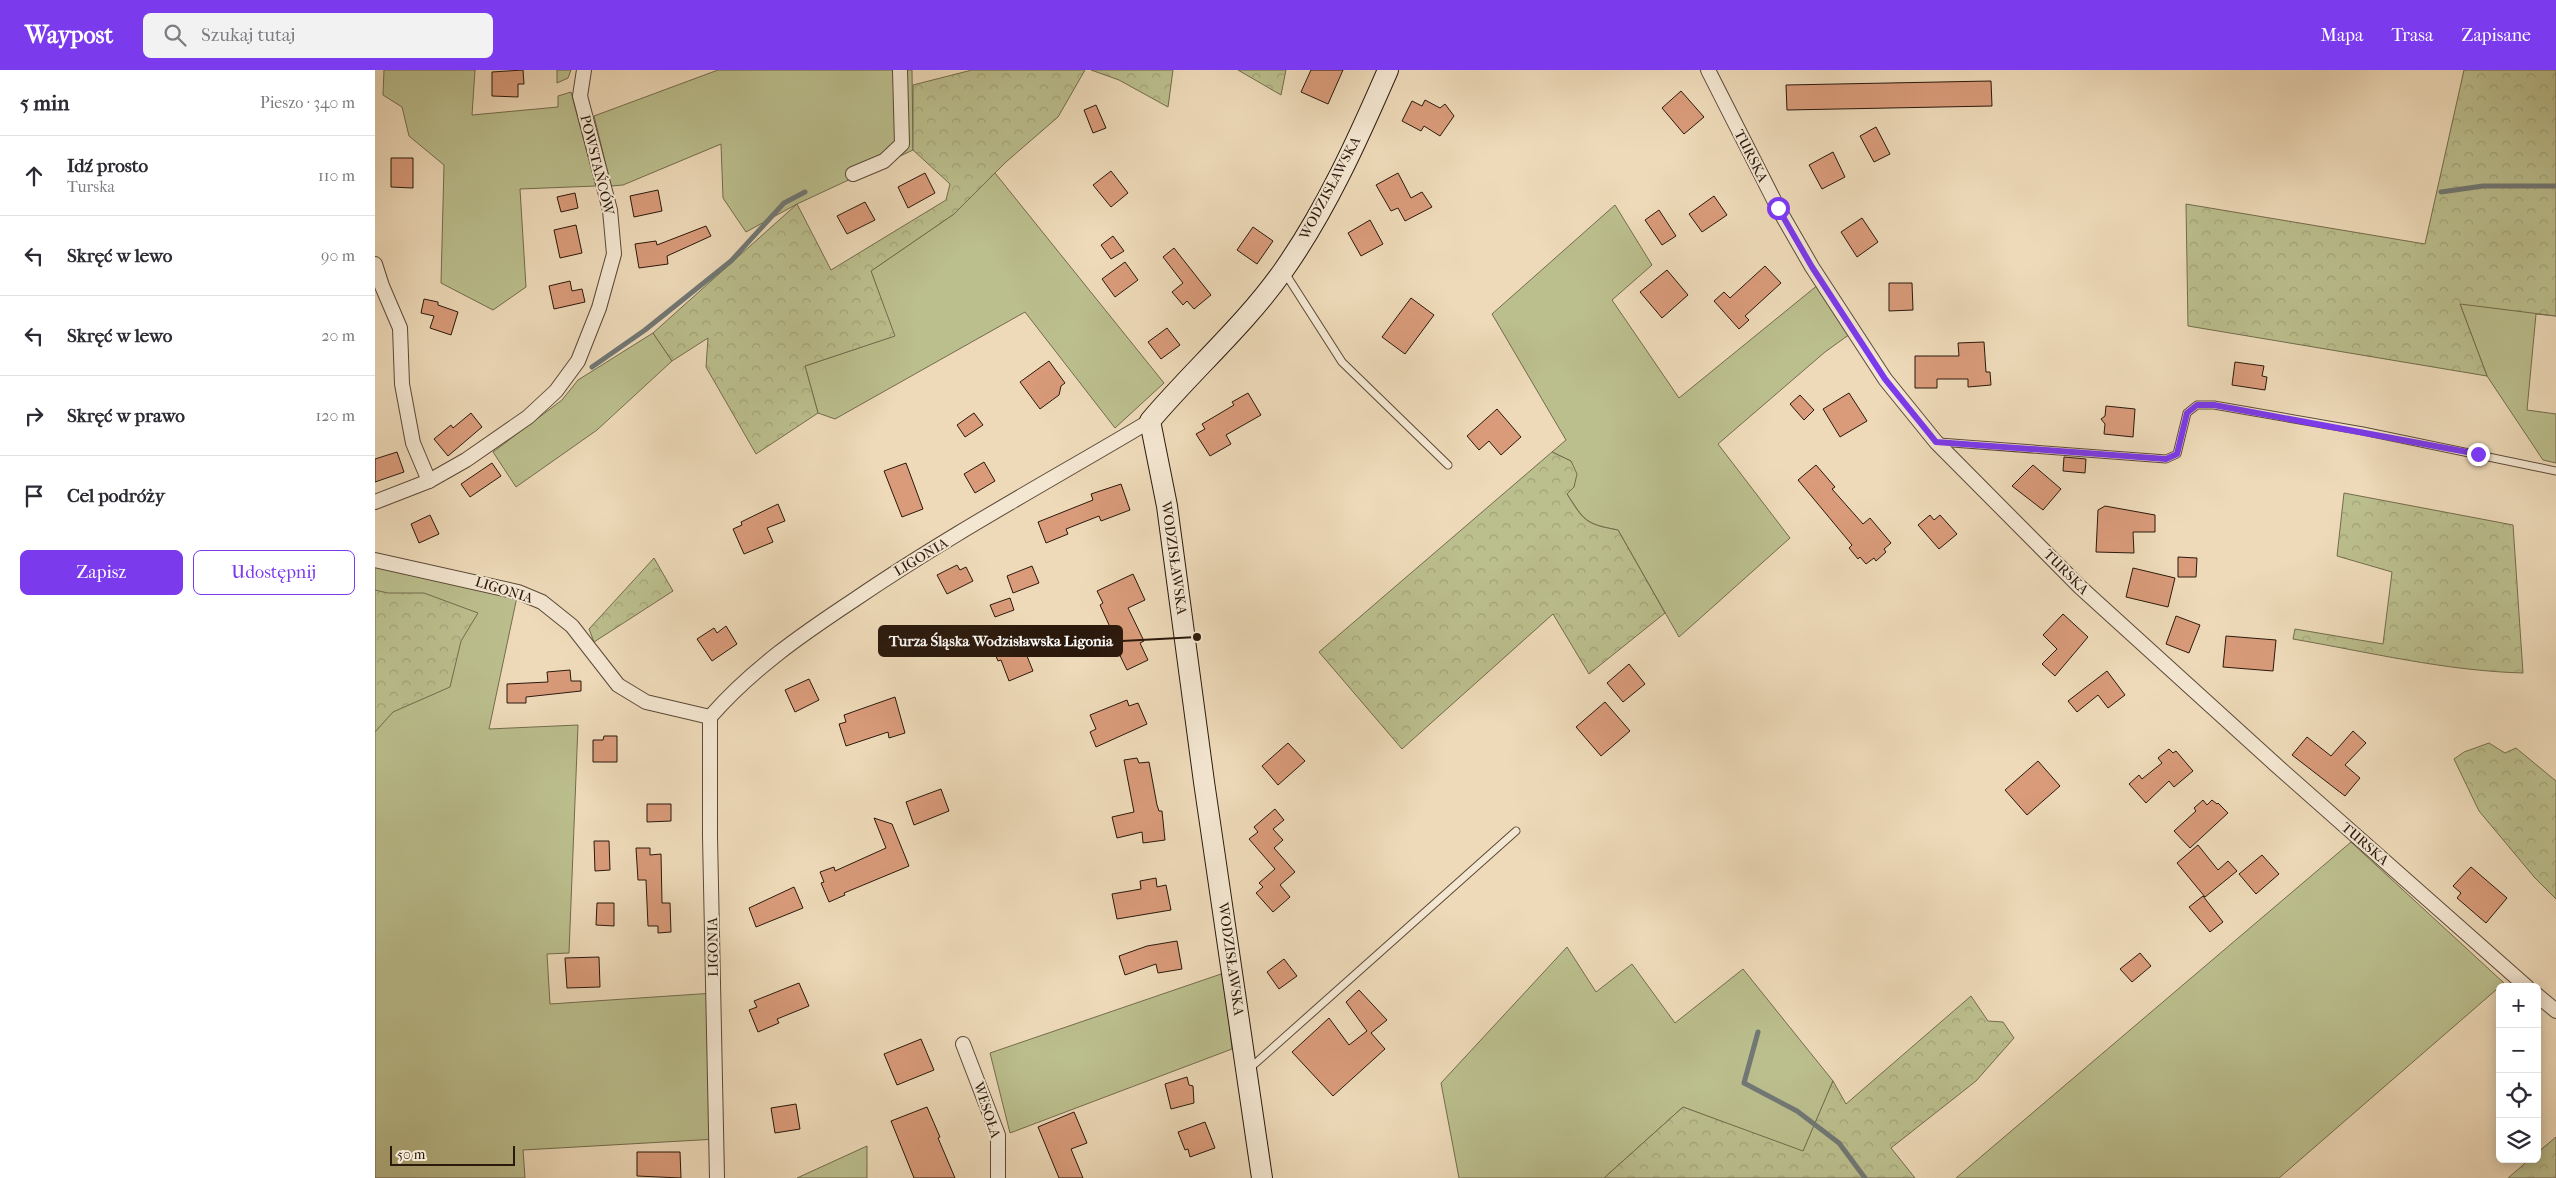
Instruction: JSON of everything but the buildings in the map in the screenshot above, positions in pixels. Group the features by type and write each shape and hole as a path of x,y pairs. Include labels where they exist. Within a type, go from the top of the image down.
{"street":[{"name":"POWSTAŃCÓW","path":"375,502 429,481 466,460 528,417 556,391 578,361 599,308 614,254 610,210 580,96 583,70"},
{"path":"853,174 883,161 902,144 901,70"},
{"name":"WODZISŁAWSKA","path":"1262,1178 1204,782 1167,506 1150,422 1178,388 1234,332 1283,271 1325,201 1368,117 1388,70"},
{"name":"TURSKA","path":"1708,70 1778,208 1812,267 1885,379 1936,442 2080,587 2276,765 2522,983"},
{"path":"375,264 400,328 402,384 412,434 429,481"},
{"name":"LIGONIA","path":"717,1178 710,836 710,717 736,687 792,642 896,571 1150,422"},
{"name":"LIGONIA","path":"375,560 518,592 542,602 572,626 618,685 646,702 710,717"},
{"path":"2541,998 2556,1011"},
{"name":"WESOŁA","path":"963,1044 998,1136 999,1178"}],"lane":[{"path":"1283,271 1342,362 1448,465"},
{"path":"1936,442 2166,459 2177,454 2180,448 2187,413 2197,405 2214,405 2391,436 2556,471"},
{"path":"1247,1071 1516,831"}],"green space":[{"path":"384,70 475,70 472,115 558,107 558,96 571,92 596,186 520,189 526,287 493,310 441,283 444,165 409,136 402,107 383,95"},
{"path":"557,70 571,70 568,78 557,83"},
{"path":"718,70 912,70 913,150 797,204 746,232 723,198 721,144 623,185 611,186 594,116"},
{"path":"972,70 1085,70 1058,117 1006,162 954,214 871,271 895,336 805,366 818,413 756,454 706,367 708,338 672,361 653,333 797,204 831,270 946,200 950,184 913,150 913,85"},
{"path":"1091,70 1173,70 1168,107 1119,80"},
{"path":"1238,70 1286,70 1281,95"},
{"path":"2464,70 2556,70 2556,316 2460,304 2487,376 2188,326 2186,204 2425,244"},
{"path":"995,173 1164,383 1115,428 1025,312 835,419 818,413 805,366 894,336 871,271 954,214"},
{"path":"1615,205 1652,265 1612,300 1679,398 1819,284 1850,334 1825,352 1718,444 1790,538 1679,637 1618,530 1599,526 1587,520 1582,516 1567,494 1574,487 1571,461 1552,452 1566,440 1492,314"},
{"path":"2458,299 2556,311 2556,316 2536,314 2527,410 2556,414 2556,463 2543,460 2487,376"},
{"path":"653,333 672,361 597,430 516,487 493,452 562,400 578,380"},
{"path":"1552,452 1571,461 1577,474 1574,487 1567,494 1582,516 1599,526 1618,530 1665,613 1589,674 1553,614 1402,749 1319,652"},
{"path":"2344,493 2513,525 2523,673 2436,665 2293,639 2295,629 2383,644 2392,572 2337,556"},
{"path":"654,558 673,591 594,642 589,629"},
{"path":"375,560 518,592 489,729 578,725 569,953 547,954 550,1004 714,993 717,1139 523,1150 525,1178 375,1178"},
{"path":"375,590 388,593 424,593 478,613 461,641 450,687 393,712 375,732"},
{"path":"2489,743 2505,753 2516,748 2556,781 2556,899 2535,878 2479,811 2454,759 2464,752"},
{"path":"2351,842 2504,983 2496,983 2496,990 2279,1178 1956,1178"},
{"path":"1567,947 1596,992 1632,964 1675,1023 1743,969 1833,1081 1803,1152 1683,1107 1604,1178 1459,1178 1441,1083"},
{"path":"1224,973 1232,1049 1010,1133 990,1053"},
{"path":"1971,996 1988,1021 2003,1022 2014,1038 1976,1081 1891,1148 1915,1178 1604,1178 1683,1107 1803,1151 1833,1081 1846,1104"},
{"path":"2556,1137 2556,1178 2508,1178 2525,1163 2541,1163 2541,1150"},
{"path":"867,1146 867,1178 797,1178"}],"waterway":[{"path":"2441,192 2483,186 2556,186"},
{"path":"592,367 645,330 731,261 784,203 805,192"},
{"path":"1758,1032 1744,1083 1797,1111 1839,1143 1865,1178"}],"place":[{"name":"Turza Śląska Wodzisławska Ligonia","path":"1197,637"}],"route":[{"path":"1778,208 1812,267 1885,379 1936,442 2166,459 2177,454 2180,448 2187,413 2197,405 2214,405 2363,431 2478,454"}]}
